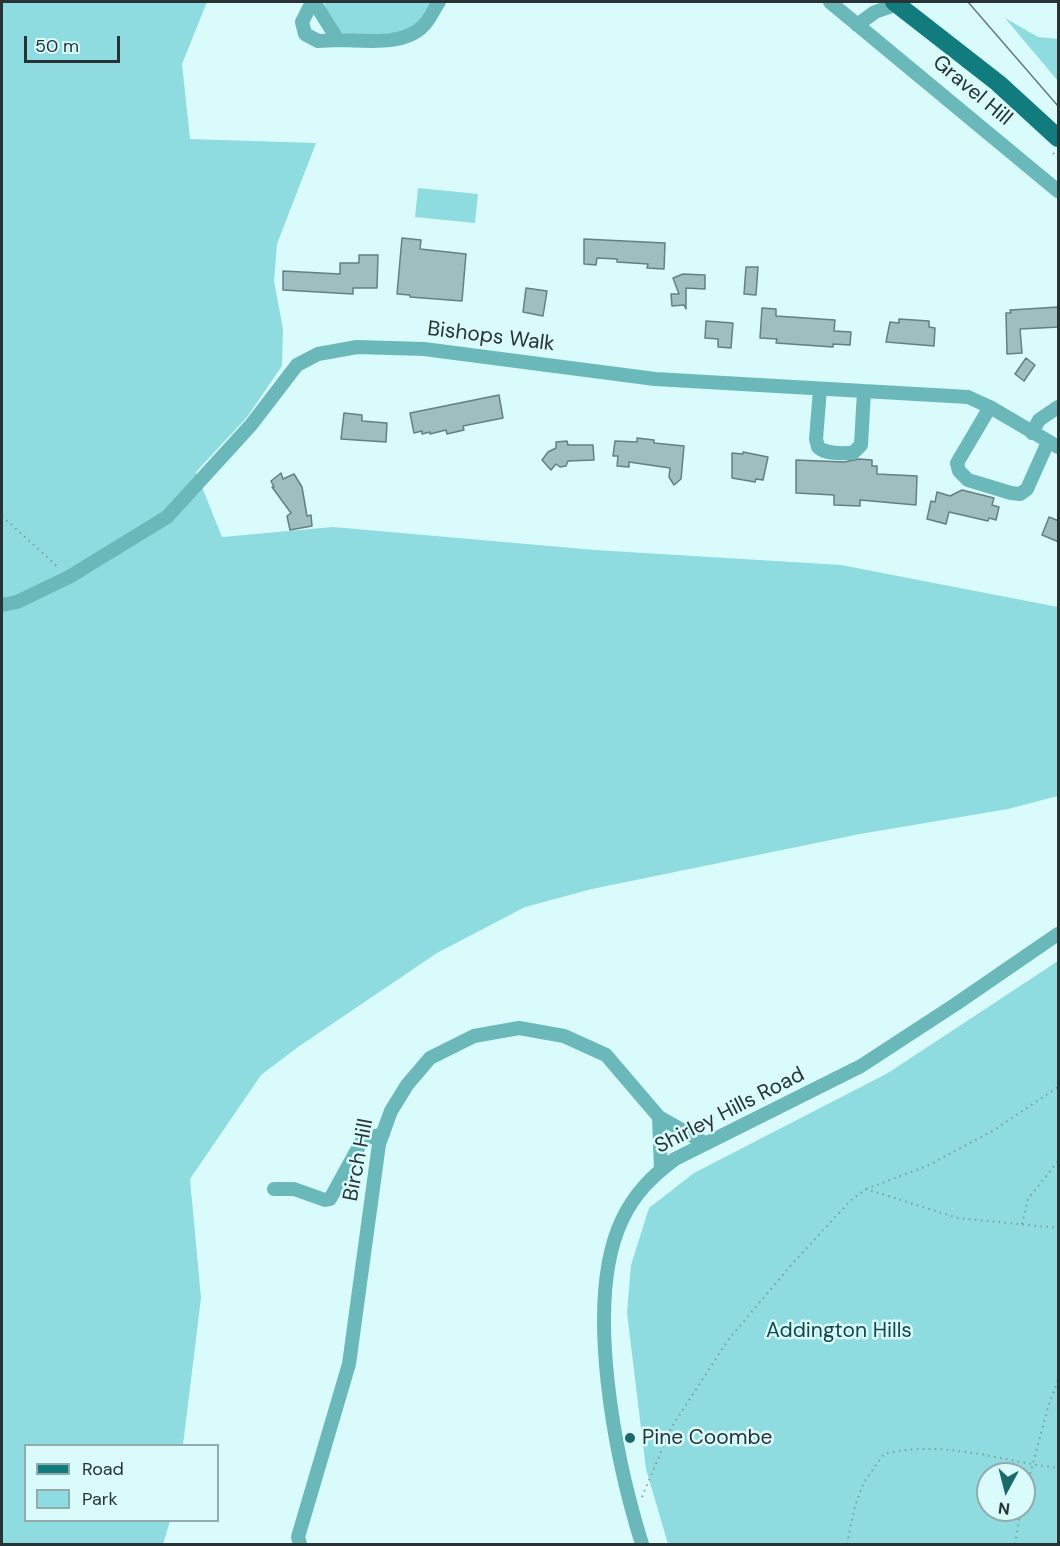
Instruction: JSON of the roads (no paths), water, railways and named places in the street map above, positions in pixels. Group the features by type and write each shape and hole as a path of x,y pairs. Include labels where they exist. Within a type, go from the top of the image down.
{"main road":[{"name":"Gravel Hill","path":"896,3 998,83 1059,138"}],"street":[{"path":"338,40 313,2 302,22 305,34 318,41 397,39 411,35 423,26 439,2"},
{"name":"Gravel Hill","path":"830,2 1059,191"},
{"name":"Gravel Hill","path":"857,25 876,12 896,3"},
{"name":"Bishops Walk","path":"2,604 17,602 69,578 167,517 251,425 297,365 318,354 357,347 424,349 655,379 968,397 990,407 1053,444"},
{"path":"820,389 816,439 818,447 827,452 845,453 853,453 861,445 864,391"},
{"path":"990,407 957,463 959,471 968,480 1020,494 1027,489 1053,444"},
{"path":"1032,433 1039,420 1059,407"},
{"name":"Shirley Hills Road","path":"637,1543 634,1519 617,1444 604,1326 605,1286 610,1253 621,1221 644,1186 661,1170 705,1143 831,1083 861,1066 1059,934"},
{"name":"Birch Hill","path":"300,1545 298,1537 349,1364 379,1143 391,1111 407,1085 430,1058 474,1035 519,1028 564,1036 606,1055 659,1118 705,1143"},
{"path":"659,1118 661,1170"},
{"path":"274,1189 294,1189 325,1200 330,1199 363,1139 383,1134"}],"tram line":[{"path":"968,2 1058,106"}],"place":[{"name":"Pine Coombe","path":"630,1438"}],"park label":[{"name":"Addington Hills","path":"839,1331"}]}
